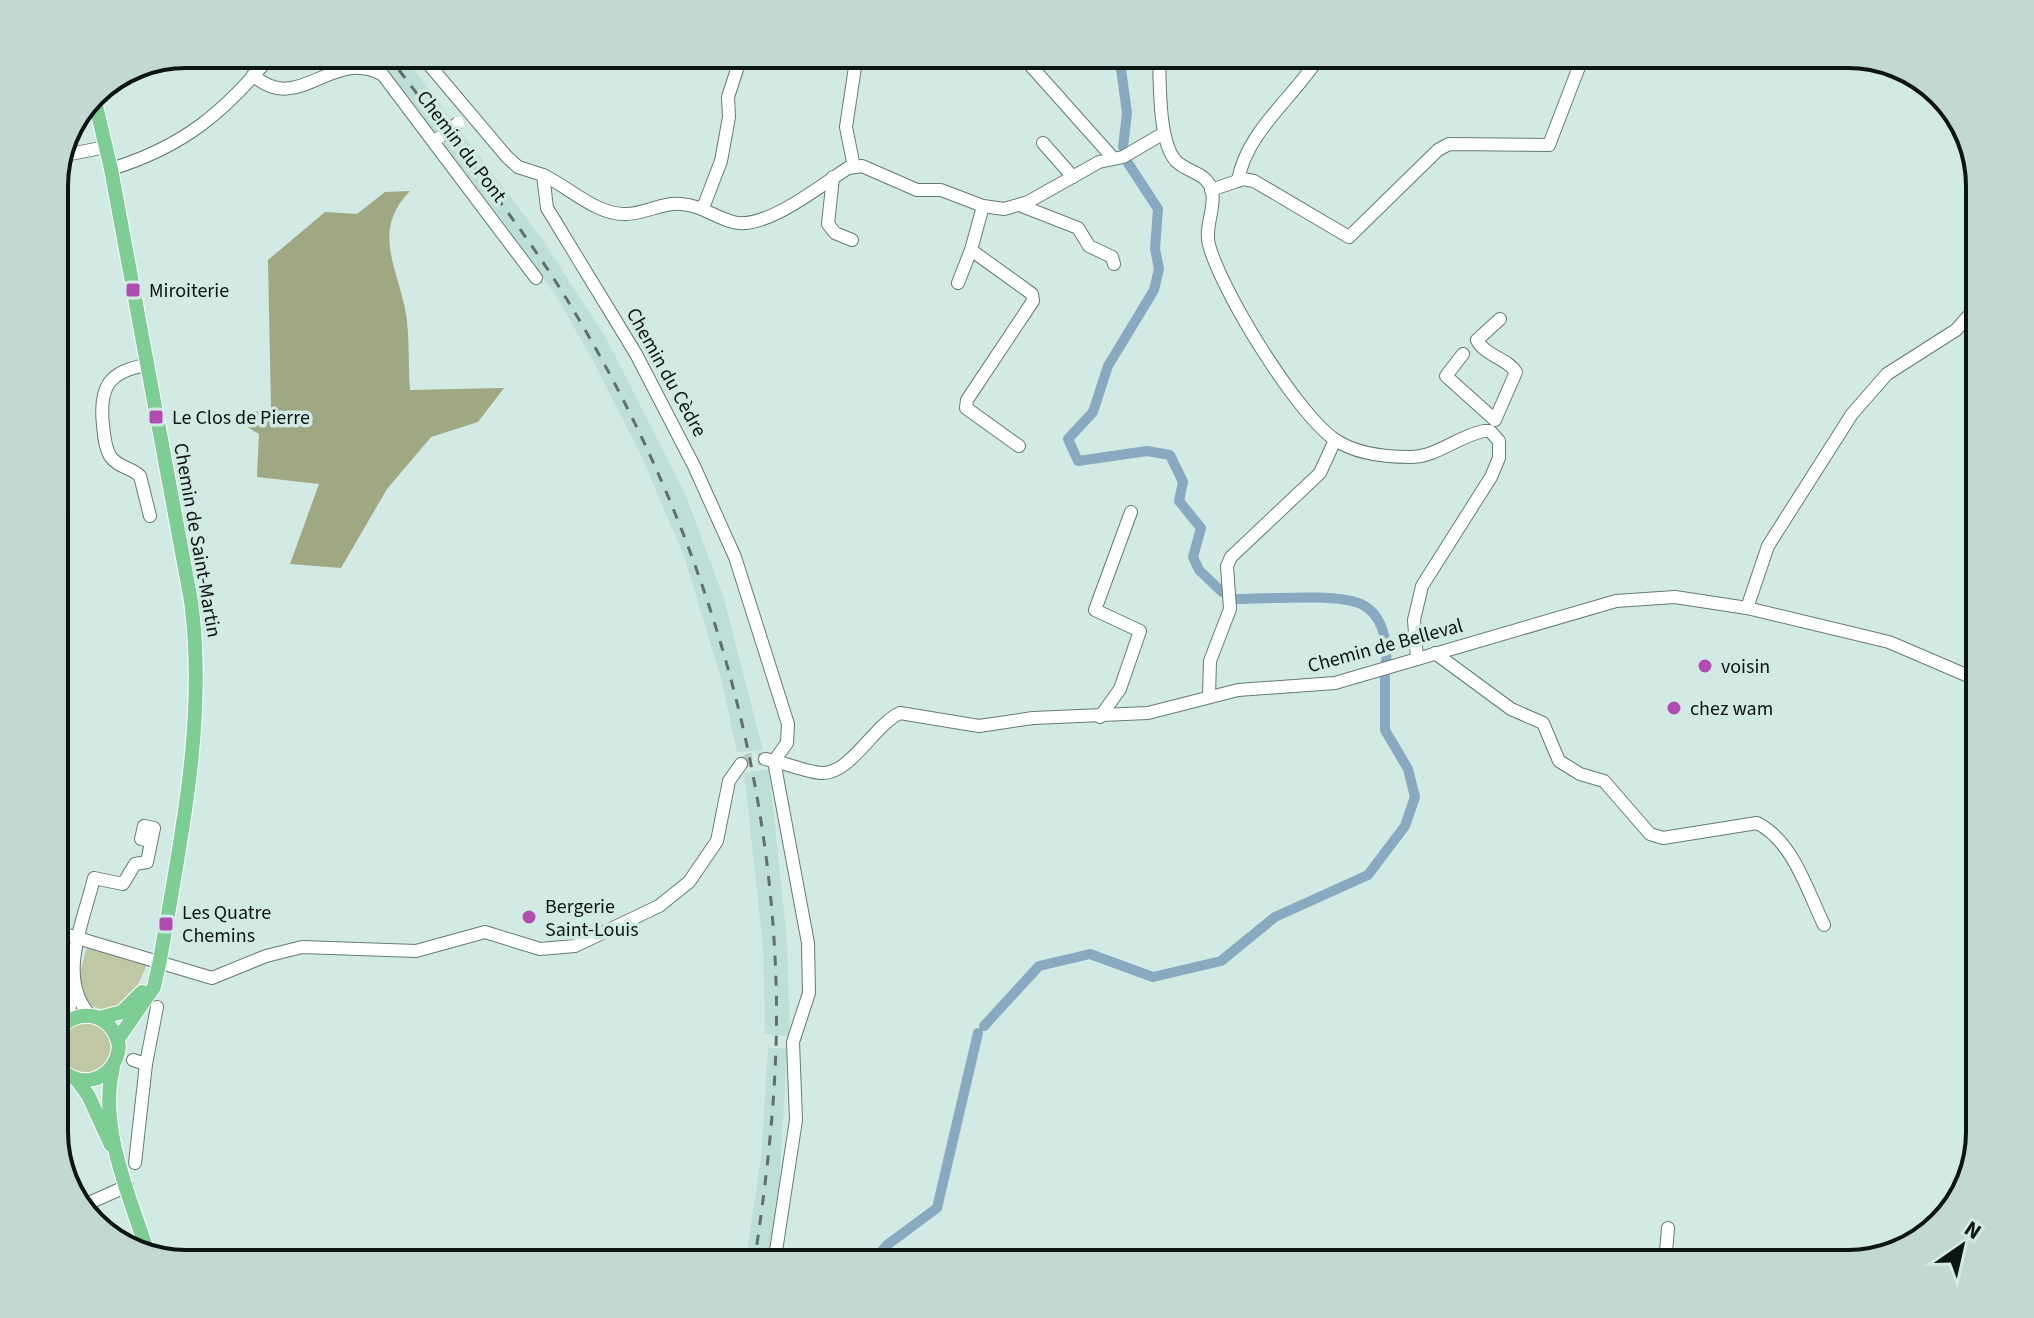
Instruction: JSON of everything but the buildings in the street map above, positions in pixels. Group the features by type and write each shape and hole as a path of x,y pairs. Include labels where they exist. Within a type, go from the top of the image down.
{"main road":[{"name":"Chemin de Saint-Martin","path":"97,109 111,169 191,601 197,665 189,765 159,963"},
{"path":"68,1026 94,1016 111,1016 130,1005 159,963"},
{"path":"145,1243 120,1163 108,1102 118,1042 154,987 159,963"},
{"path":"94,1016 114,1030 118,1042"},
{"path":"68,1074 97,1080 114,1065"},
{"path":"68,1076 88,1095 120,1163"}],"street":[{"path":"111,169 147,158 197,131 259,68"},
{"path":"432,68 518,167 543,175 601,210 618,214 678,203 703,208 732,222 748,224 766,219 854,167 876,171 892,182 917,190 941,190 983,206 1004,209 1019,205 1113,158 1123,157 1164,133"},
{"path":"703,208 721,161 729,117 728,97 737,68"},
{"path":"854,167 846,127 855,68"},
{"path":"1033,68 1113,158"},
{"path":"1160,68 1164,133 1175,160 1199,173 1211,190 1209,246 1236,306 1268,358 1319,426 1335,440 1370,453 1408,457 1433,453 1484,431 1490,431 1499,441 1499,458 1491,477 1422,586 1414,620 1417,659"},
{"path":"1238,181 1245,158 1270,118 1313,68"},
{"path":"1211,190 1238,181 1254,181 1349,237 1438,150 1449,144 1549,145 1579,68"},
{"name":"Chemin du Pont","path":"253,75 267,86 288,91 332,72 374,70 389,82 437,139 536,278"},
{"path":"437,139 470,114"},
{"path":"1043,143 1073,177"},
{"path":"73,153 106,147"},
{"name":"Chemin du Cèdre","path":"543,175 547,208 636,354 694,466 735,557 788,724 787,743 770,760"},
{"path":"833,177 828,224 835,233 852,240"},
{"path":"1019,205 1078,228 1086,243 1112,257 1114,264"},
{"path":"958,283 983,206"},
{"path":"971,250 1033,297 965,403 970,412 1019,446"},
{"path":"1463,354 1446,376 1495,420 1516,372 1512,366 1481,347 1477,340 1500,319"},
{"path":"1747,608 1768,546 1852,414 1887,374 1956,330 1966,319"},
{"path":"147,365 121,371 101,401 107,448 117,464 138,473 150,516"},
{"path":"1209,696 1210,661 1230,609 1227,566 1231,557 1320,473 1335,440"},
{"path":"1100,717 1120,689 1140,631 1095,610 1131,512"},
{"name":"Chemin de Belleval","path":"770,760 823,773 836,771 877,729 900,713 979,726 1033,718 1148,713 1209,696 1255,688 1335,683 1616,601 1675,597 1747,608 1889,642 1966,675"},
{"path":"1435,653 1511,709 1543,723 1559,761 1580,774 1604,781 1650,834 1675,837 1757,823 1771,830 1793,860 1824,925"},
{"path":"770,760 808,943 809,993 793,1042 796,1120 776,1250"},
{"path":"68,935 189,974 212,978 266,956 302,947 416,951 485,932 540,949 575,946 659,906 689,882 717,841 729,781 741,764"},
{"path":"94,1016 76,996 72,969 94,878 123,884 135,864 147,862 151,841"},
{"path":"68,986 71,999 68,1006"},
{"path":"135,1163 139,1062 157,1007"},
{"path":"118,1042 139,1062"},
{"path":"114,1065 139,1062"},
{"path":"91,1202 127,1186"},
{"path":"1666,1250 1668,1228"}],"shaded area":[{"path":"387,68 413,68 542,239 605,336 686,496 723,596 763,750 737,752 721,678 685,559 642,457 558,299 501,218"},
{"path":"410,191 392,219 390,247 407,318 410,390 504,388 478,422 431,437 387,489 341,568 290,564 319,484 257,477 259,434 230,416 271,409 268,260 325,212 357,214 385,192"},
{"path":"769,769 787,941 790,1036 765,1034 763,946 744,773"},
{"path":"88,945 149,960 136,989 112,1011 88,1003 82,996 81,968"},
{"path":"87,1022 97,1024 106,1029 113,1048 106,1067 87,1074 68,1067 68,1029"},
{"path":"768,1048 787,1048 779,1190 769,1250 747,1250 761,1158"}],"waterway":[{"path":"1121,68 1127,113 1123,147"},
{"path":"1128,163 1158,209 1155,249 1159,269 1154,290 1108,366 1093,412 1068,439 1078,461 1147,451 1170,455 1183,482 1179,501 1201,528 1193,557 1199,570 1222,592"},
{"path":"1238,599 1319,598 1361,604 1379,622 1386,647 1386,663"},
{"path":"984,1026 1039,966 1090,954 1153,977 1221,961 1275,917 1368,875 1405,826 1415,797 1408,769 1385,730 1385,676"},
{"path":"883,1250 937,1208 978,1033"}],"tunnel":[{"path":"741,764 750,759 765,759"}],"railway":[{"path":"398,68 546,266 611,376 651,457 686,541 716,626 740,714 758,802 770,892 776,982 776,1053 771,1123 756,1250"}],"place":[{"name":"Miroiterie","path":"133,290"},
{"name":"Le Clos de Pierre","path":"156,417"},
{"name":"voisin","path":"1705,666"},
{"name":"chez wam","path":"1674,708"},
{"name":"Bergerie Saint-Louis","path":"529,917"},
{"name":"Les Quatre Chemins","path":"166,924"}]}
